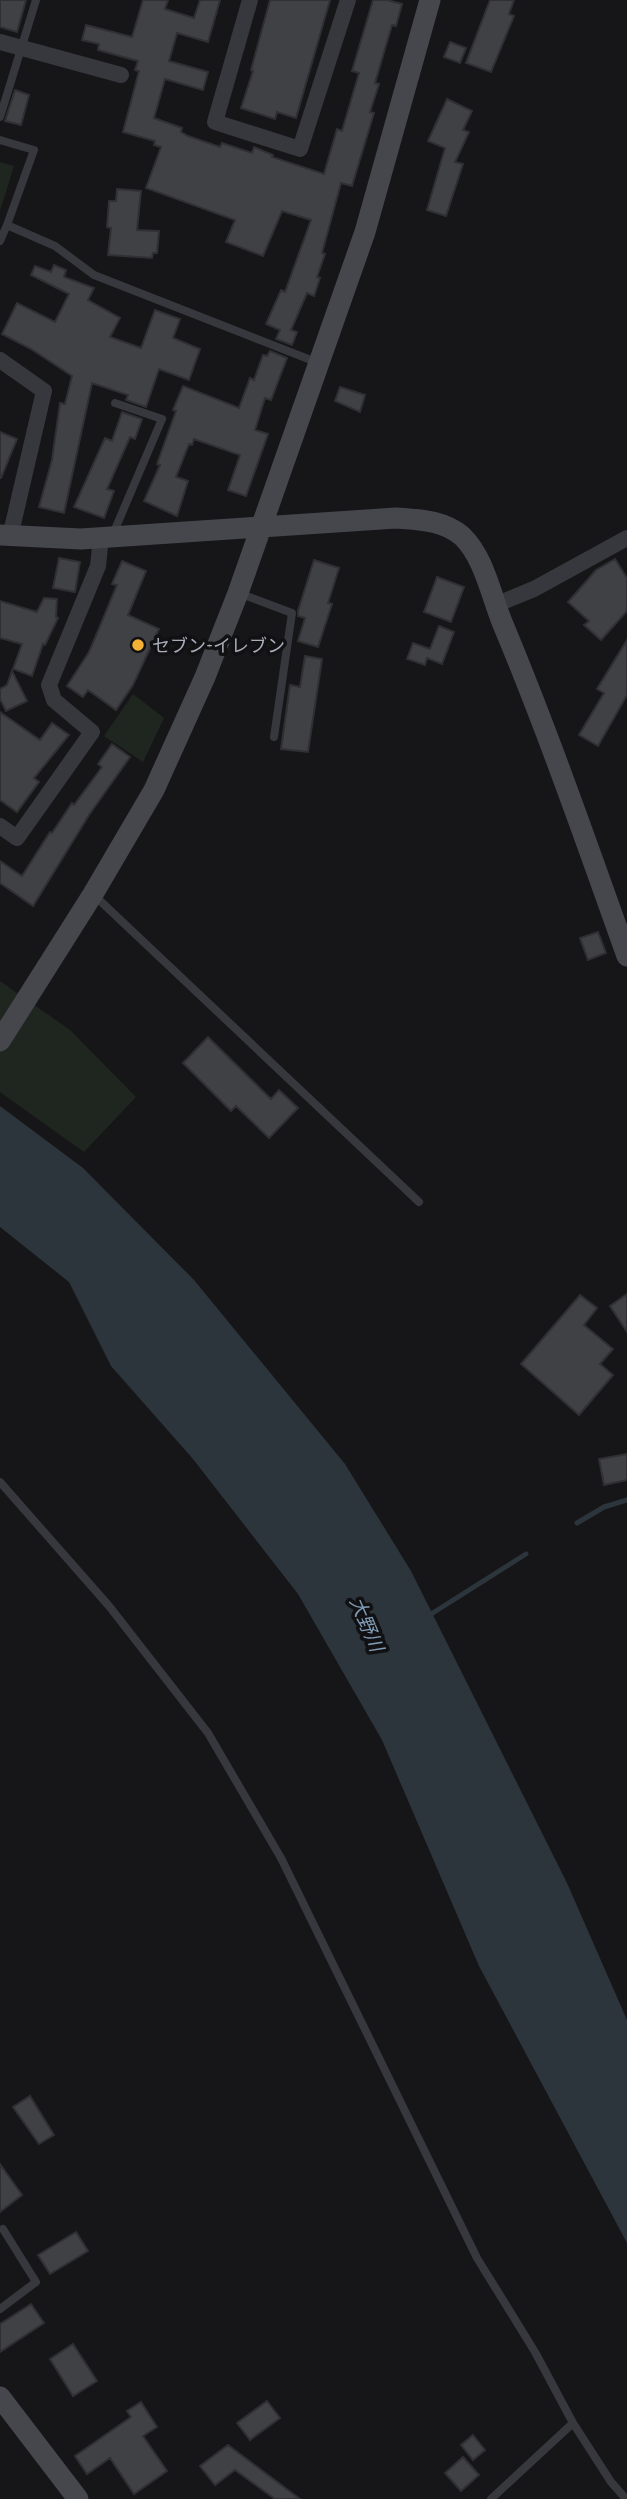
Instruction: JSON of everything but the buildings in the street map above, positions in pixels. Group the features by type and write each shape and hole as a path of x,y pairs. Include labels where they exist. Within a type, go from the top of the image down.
{"street":[{"path":"250,0 215,122 300,149 348,0"},
{"path":"0,1041 93,894 154,790 183,730 238,593 365,232 430,0"},
{"path":"0,41 121,75"},
{"path":"0,360 44,391 5,536 81,539 397,518 431,521 449,527 461,536 472,548 534,698 627,956"},
{"path":"0,826 17,838 92,732 54,701 49,685 98,566 106,537"},
{"path":"495,605 534,589 627,538"},
{"path":"0,2396 78,2499"}],"lane":[{"path":"0,117 36,0"},
{"path":"0,140 34,150 0,242"},
{"path":"7,225 55,246 94,275 319,363"},
{"path":"106,537 162,419 115,402"},
{"path":"238,593 292,613 274,737"},
{"path":"93,894 419,1202"},
{"path":"0,1482 109,1606 208,1733 281,1858 477,2258 535,2352 573,2423 611,2482 626,2499"},
{"path":"0,2309 36,2282 3,2230"},
{"path":"491,2499 573,2423"}],"shaded area":[{"path":"0,162 14,166 0,211"},
{"path":"133,694 164,718 143,762 104,736"},
{"path":"0,981 70,1030 136,1097 84,1152 0,1092"}],"water":[{"name":"大野川","path":"0,1106 83,1168 194,1280 345,1464 411,1571 567,1883 627,2020 627,2243 479,1966 382,1740 298,1594 193,1459 111,1366 69,1282 0,1227"}],"waterway":[{"path":"577,1523 604,1507 627,1500"},
{"path":"428,1616 526,1554"}],"place":[{"name":"セブン-イレブン","path":"138,645"}]}
